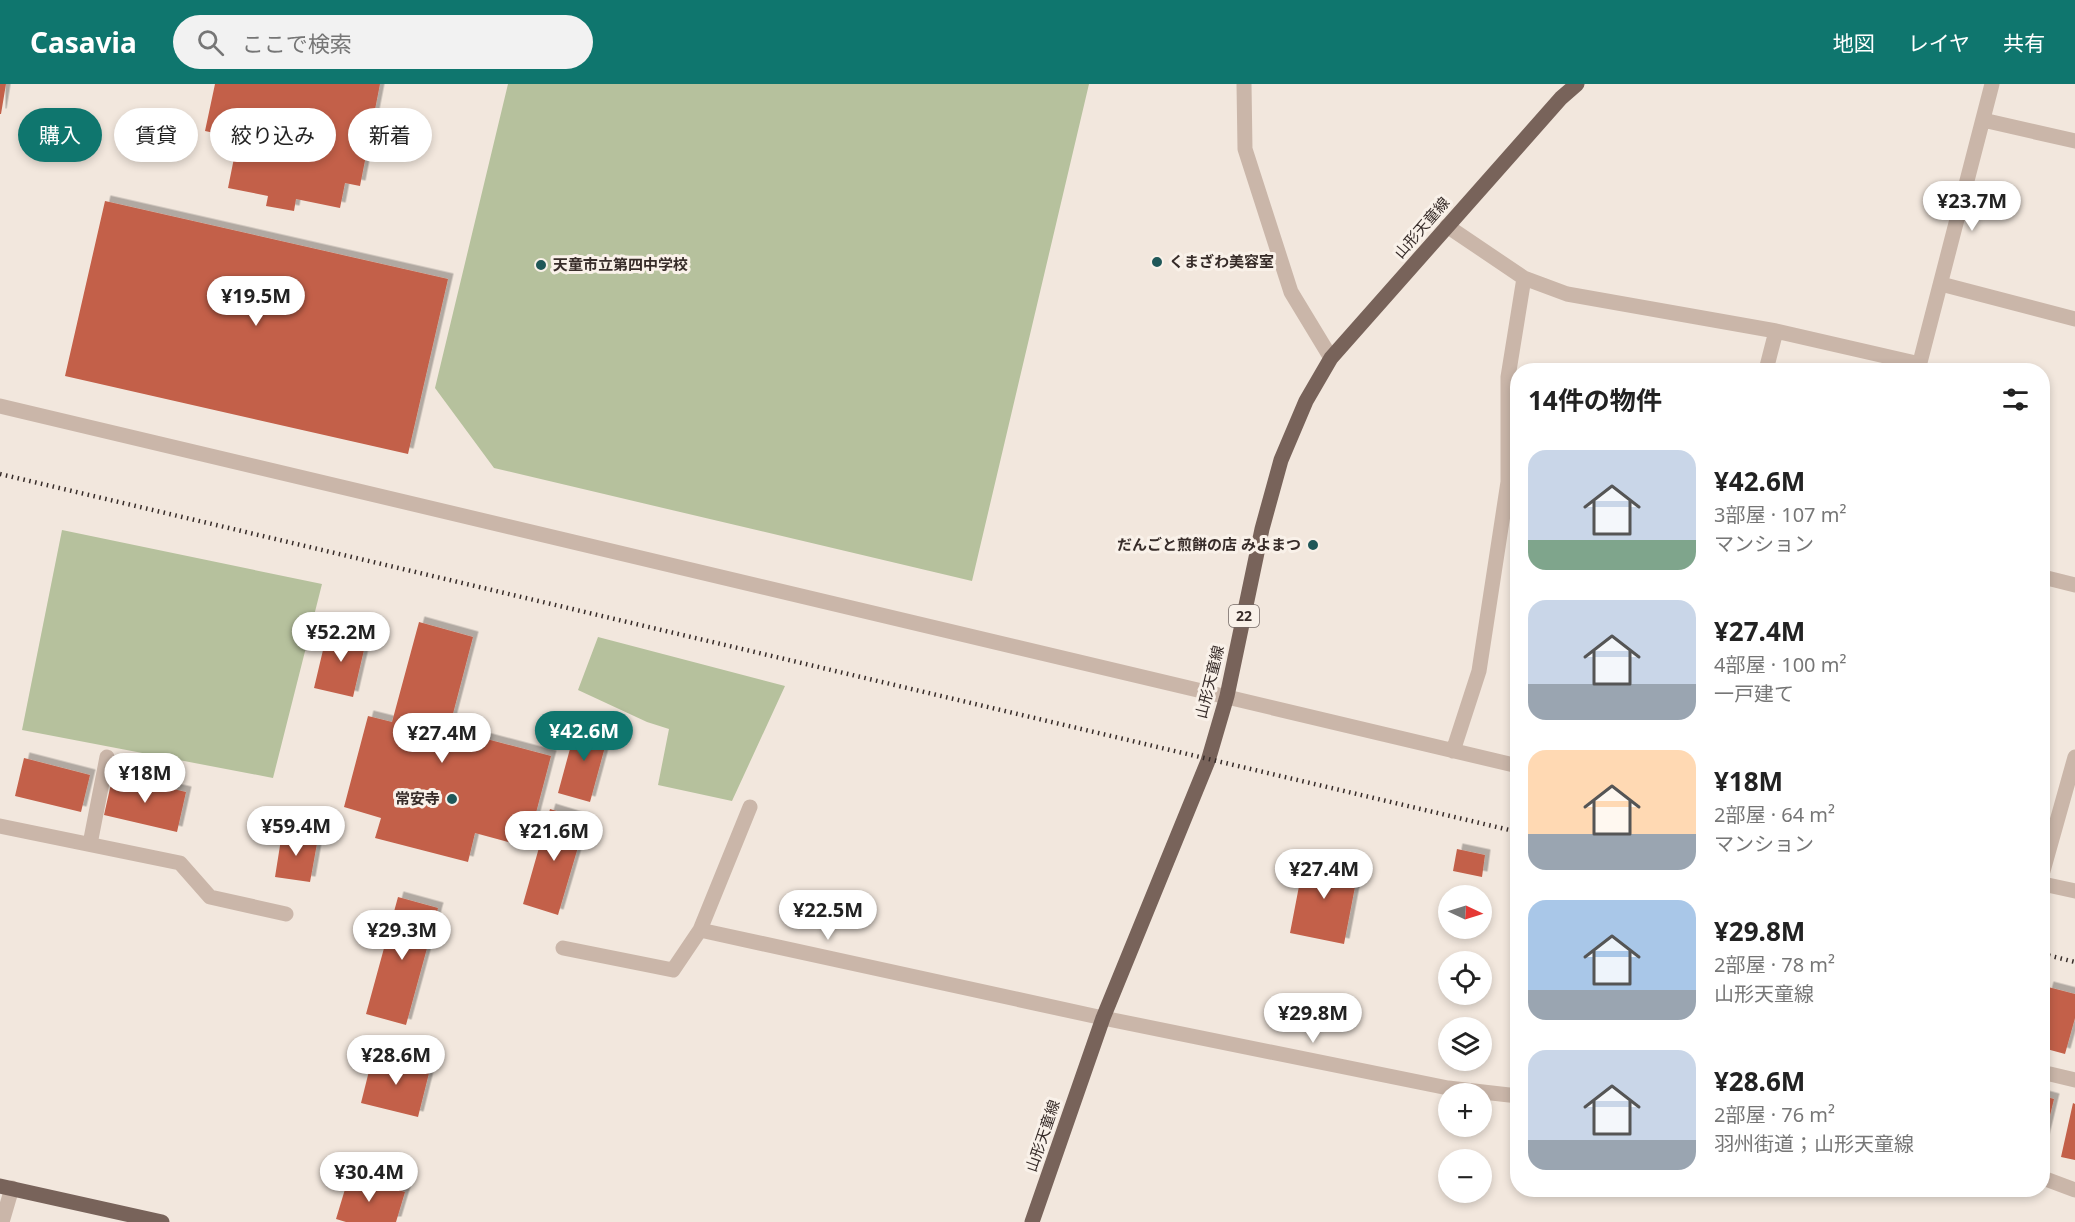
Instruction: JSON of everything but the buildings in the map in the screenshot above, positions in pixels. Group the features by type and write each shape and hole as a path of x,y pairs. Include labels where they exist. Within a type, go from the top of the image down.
{"main road":[{"name":"山形天童線","path":"1032,1222 1103,1018 1208,761 1227,696 1262,529 1281,460 1306,401 1331,358 1561,98 1578,84"},
{"path":"6,1187 162,1222"}],"street":[{"path":"1244,84 1245,149 1291,292 1331,358"},
{"path":"1920,363 1992,84"},
{"path":"1983,120 2075,141"},
{"path":"1447,226 1524,278 1567,294 1776,331 1903,363"},
{"path":"1510,363 1524,278"},
{"path":"1941,284 2075,319"},
{"path":"1768,363 1776,331"},
{"path":"1454,751 1479,671 1508,482 1510,366"},
{"path":"0,406 1510,764"},
{"path":"2050,579 2075,585"},
{"path":"90,844 107,757"},
{"path":"2050,846 2075,757"},
{"path":"562,948 673,970 700,930 750,807"},
{"path":"0,826 180,863 210,897 286,914"},
{"path":"2050,886 2075,891"},
{"path":"700,930 1103,1018 1448,1088 1510,1095"},
{"path":"2050,1074 2075,1080"},
{"path":"2050,1181 2075,1190"},
{"path":"2,1222 6,1187"}],"green space":[{"path":"508,84 1089,84 972,581 494,468 435,388"},
{"path":"62,530 322,584 273,778 22,730"},
{"path":"598,637 785,686 732,801 658,785 669,729 647,722 578,690"}],"railway":[{"path":"0,474 1510,830"},
{"path":"2050,956 2075,962"}],"place":[{"name":"くまざわ美容室","path":"1157,262"},
{"name":"天童市立第四中学校","path":"541,265"},
{"name":"だんごと煎餅の店 みよまつ","path":"1313,545"},
{"name":"常安寺","path":"452,799"}]}
